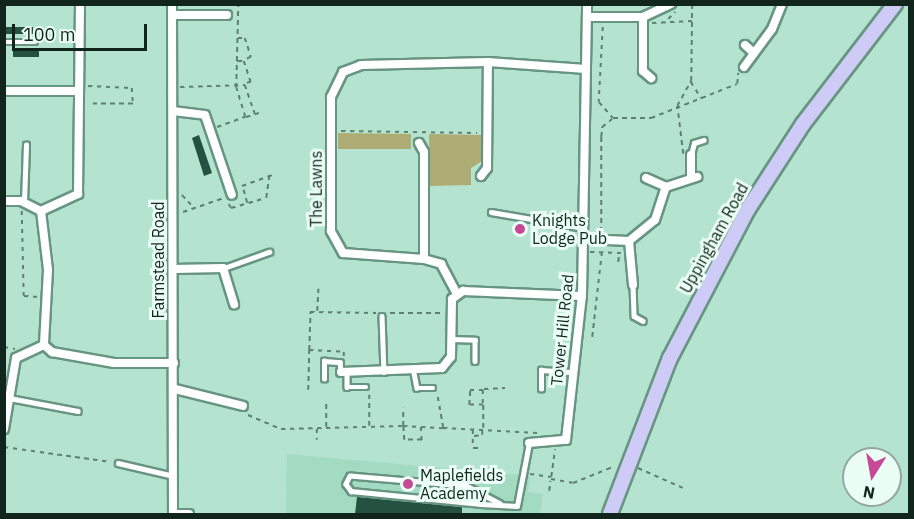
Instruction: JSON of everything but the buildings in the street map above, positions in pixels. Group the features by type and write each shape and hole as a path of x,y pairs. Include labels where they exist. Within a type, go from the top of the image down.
{"highway":[{"name":"Uppingham Road","path":"610,514 626,464 670,358 748,209 802,124 895,4"}],"street":[{"path":"42,211 78,194 80,4"},
{"name":"Farmstead Road","path":"172,4 175,389 173,514"},
{"name":"Tower Hill Road","path":"556,440 566,440 582,296 586,4"},
{"path":"587,17 604,16 643,21 670,4"},
{"path":"744,67 782,4"},
{"path":"172,15 227,15"},
{"path":"643,21 639,73 651,78"},
{"path":"745,45 754,53"},
{"path":"480,176 487,168 488,62"},
{"name":"The Lawns","path":"424,259 359,258 338,248 331,231 333,88 351,67 488,62 586,69"},
{"path":"4,91 78,89"},
{"path":"173,111 198,111 211,129 229,196"},
{"path":"344,372 414,373 437,370 450,360 451,313 457,294 441,264 424,259 424,152 419,142"},
{"path":"646,178 666,187 694,177 691,155"},
{"path":"584,239 629,241 655,220 666,187"},
{"path":"4,201 23,201 42,211"},
{"path":"42,211 46,297 44,345"},
{"path":"629,241 633,285"},
{"path":"173,269 223,268 234,304"},
{"path":"457,294 582,296"},
{"path":"44,345 52,352 114,363 174,363"},
{"path":"4,429 7,397 16,358 44,345"},
{"path":"175,389 243,406"},
{"path":"529,443 542,439 556,440"},
{"path":"173,514 189,514"}],"lane":[{"path":"4,42 35,42"},
{"path":"691,155 694,143 704,140"},
{"path":"23,201 26,145"},
{"path":"491,212 584,228"},
{"path":"223,268 269,252"},
{"path":"633,285 634,316 643,321"},
{"path":"382,316 384,372"},
{"path":"452,339 475,340 475,361"},
{"path":"324,379 324,362 340,362 347,387 366,387"},
{"path":"541,389 541,370 573,372"},
{"path":"414,373 417,388 433,388"},
{"path":"7,397 78,411"},
{"path":"500,504 466,486 350,476 346,484 351,491 517,506 529,443"},
{"path":"118,463 174,476"}],"path":[{"path":"238,4 236,88 245,117"},
{"path":"691,155 678,146 677,108 691,81 692,4"},
{"path":"604,16 598,96 605,113 613,118 651,118 677,108 737,84 744,67"},
{"path":"643,21 692,21"},
{"path":"237,38 245,38 251,57 237,61"},
{"path":"173,87 236,88 245,85 251,82 242,61"},
{"path":"691,81 701,98"},
{"path":"245,85 255,114"},
{"path":"78,89 132,88 133,104 78,104"},
{"path":"211,129 262,112"},
{"path":"591,338 602,252 602,127 613,118"},
{"path":"331,131 488,133"},
{"path":"248,204 242,186 275,174"},
{"path":"173,212 229,196 231,208 266,198 269,177"},
{"path":"173,194 182,194 193,208"},
{"path":"23,201 24,296 46,297"},
{"path":"583,252 630,253"},
{"path":"618,262 619,253"},
{"path":"317,312 318,289"},
{"path":"309,350 310,312 451,313"},
{"path":"437,370 443,428"},
{"path":"369,372 369,427"},
{"path":"483,405 469,405 470,390 505,388"},
{"path":"473,435 482,435 483,390"},
{"path":"326,402 326,428"},
{"path":"243,406 249,417 282,429 403,426 482,429 541,433 542,439"},
{"path":"403,408 404,440 422,440 421,427"},
{"path":"316,428 317,440"},
{"path":"473,429 473,448 480,448"},
{"path":"549,491 556,440"},
{"path":"4,447 118,463"},
{"path":"521,477 551,478 573,483 626,464 683,488"}],"shaded area":[{"path":"338,133 411,134 411,149 338,149"},
{"path":"429,134 481,135 482,161 471,168 471,185 430,186"},
{"name":"Maplefields Academy","path":"287,454 530,476 528,492 543,494 540,514 286,514"}],"place":[{"name":"Knights Lodge Pub","path":"520,229"},
{"name":"Maplefields Academy","path":"408,484"}]}
